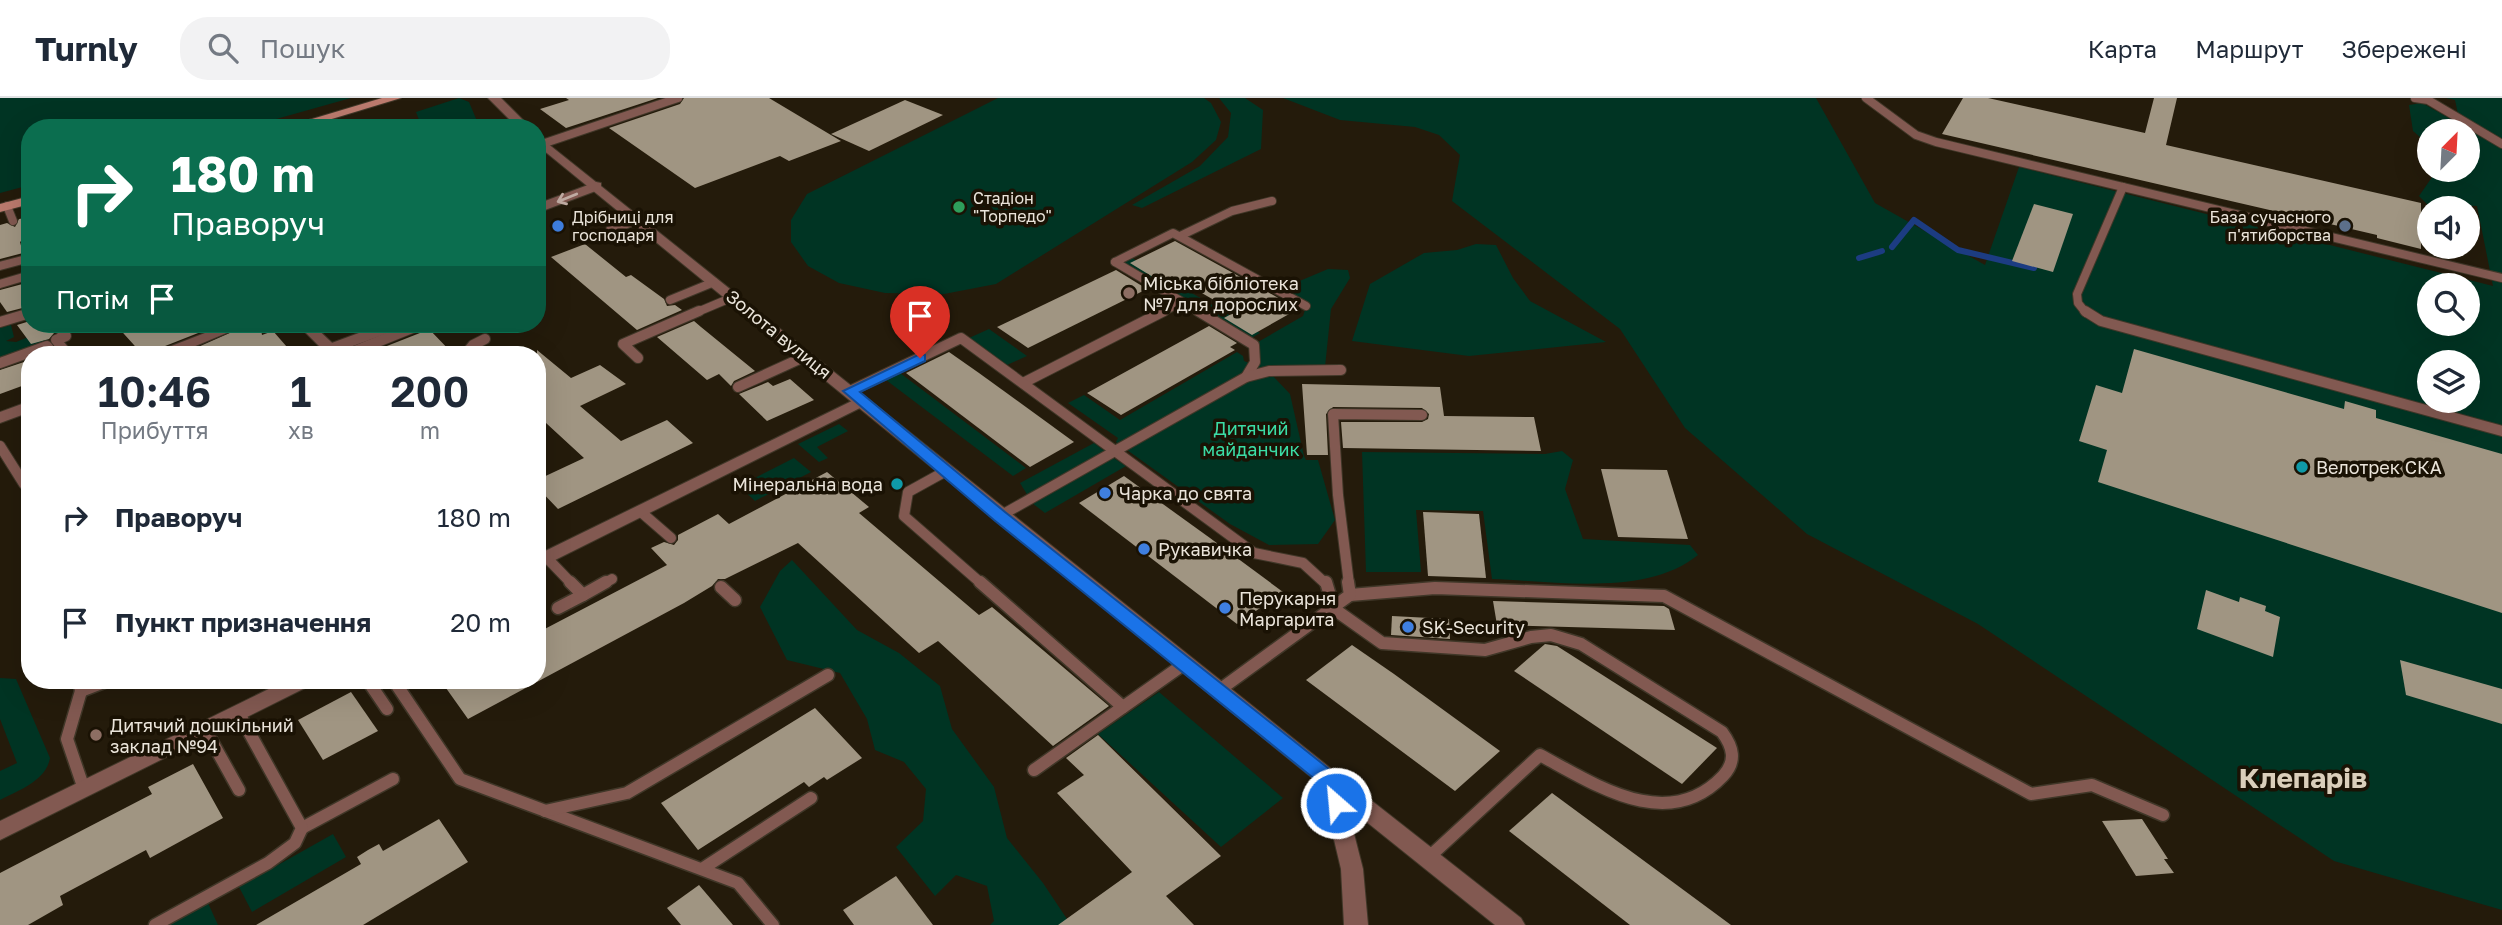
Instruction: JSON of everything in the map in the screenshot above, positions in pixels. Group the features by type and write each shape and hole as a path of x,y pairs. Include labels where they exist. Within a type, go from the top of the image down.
{"main road":[{"path":"320,119 395,98"},
{"path":"3,207 21,202"}],"street":[{"path":"494,98 516,119"},
{"name":"Золота вулиця","path":"546,146 1000,516 1513,925"},
{"path":"546,205 596,186"},
{"path":"185,346 218,333"},
{"path":"314,333 329,346"},
{"path":"546,555 641,512 856,396"},
{"path":"0,418 21,410"},
{"path":"0,831 285,689"},
{"path":"1331,781 1352,869 1356,925"}],"lane":[{"path":"546,139 678,98"},
{"path":"1866,98 1916,135 1936,142 2502,278"},
{"path":"2415,98 2428,100 2502,144"},
{"path":"2123,187 2077,294 2078,303 2087,314 2101,321 2502,431"},
{"path":"1180,236 1232,211 1272,201"},
{"path":"3,207 13,221"},
{"path":"610,230 638,220"},
{"path":"1245,377 1255,362 1254,345 1115,262 1173,233 1306,306"},
{"path":"0,266 21,256"},
{"path":"0,284 21,278"},
{"path":"670,300 714,282"},
{"path":"638,358 623,344 733,297"},
{"path":"1023,383 1182,302"},
{"path":"0,322 21,316"},
{"path":"61,346 56,340 66,336 64,333"},
{"path":"352,346 379,333"},
{"path":"358,346 396,333"},
{"path":"856,396 961,338 1254,553 1303,563 1325,580 1334,609 1382,643 1485,650 1531,637 1551,635 1581,644 1722,732 1734,747 1733,763 1712,790 1679,803 1651,803 1622,796 1540,755 1427,858"},
{"path":"472,346 485,339"},
{"path":"0,363 21,355"},
{"path":"738,387 806,356"},
{"path":"1000,516 1118,452 1245,377 1269,371 1341,370"},
{"path":"1350,595 1338,495 1333,414 1422,415"},
{"path":"0,446 21,479"},
{"path":"946,471 908,492 904,516 1123,707"},
{"path":"641,512 671,538"},
{"path":"546,561 583,594"},
{"path":"558,608 612,579"},
{"path":"721,587 735,600"},
{"path":"1218,691 1350,595 1435,588 1664,596 2031,794 2092,785 2163,815"},
{"path":"1034,770 1184,664"},
{"path":"545,811 626,793 828,675"},
{"path":"79,689 67,739 84,789"},
{"path":"373,689 387,709"},
{"path":"399,689 460,779 738,883 773,925"},
{"path":"238,712 302,828"},
{"path":"205,729 239,790"},
{"path":"155,925 268,863 295,843 302,828 393,779"},
{"path":"702,869 811,799"}],"green space":[{"path":"0,98 351,98 276,119 21,119 21,187 0,193"},
{"path":"459,98 469,102 476,119 419,119 416,112"},
{"name":"Стадіон \"Торпедо\"","path":"998,98 1204,98 1211,103 1221,122 1216,140 1192,162 996,284 944,294 885,293 839,283 808,266 791,242 791,220 807,194"},
{"path":"1219,98 1245,98 1263,110 1261,149 1142,208 1132,205 1200,166 1228,137 1231,113"},
{"path":"1283,98 1816,98 1875,203 1985,265 2019,167 2441,273 2417,273 2417,336 2480,336 2480,283 2493,286 2480,221 2480,196 2419,196 2429,182 2480,182 2480,119 2459,119 2455,100 2446,98 2502,98 2502,910 2334,861 1978,624 1807,534 1685,428 1620,329 1452,201 1460,155 1439,135 1415,127 1340,120"},
{"path":"2422,103 2451,119 2417,119 2417,134 2413,131 2409,105"},
{"path":"1476,244 1496,245 1513,278 1530,301 1606,342 1469,356 1352,341 1370,284 1424,253 1457,250"},
{"path":"1132,258 1260,333 1248,340 1121,263"},
{"name":"Дитячий майданчик","path":"1328,269 1348,270 1350,278 1331,309 1325,367 1272,375 1290,394 1304,456 1306,460 1318,460 1335,520 1318,544 1269,545 1230,524 1116,442 1118,438 1068,403 1084,395 1120,420 1237,352 1243,356 1244,361 1257,366 1258,342 1303,316 1307,304 1283,288"},
{"path":"11,325 14,337 6,341 16,342 38,333 49,338 40,346 21,346 21,353 0,361 0,328"},
{"path":"989,329 1027,356 1007,365 969,338"},
{"path":"900,373 1026,468 1013,476 886,380"},
{"path":"839,424 848,431 817,447 828,458 819,462 798,444"},
{"path":"1094,443 1106,452 1028,496 1020,483"},
{"path":"1562,451 1573,460 1565,489 1583,539 1690,545 1698,555 1677,568 1653,577 1627,582 1599,584 1492,579 1483,511 1416,510 1421,572 1366,572 1362,452 1545,454"},
{"path":"1112,457 1126,466 1045,513 1032,503"},
{"path":"794,458 811,472 755,501 739,486"},
{"path":"792,560 857,630 899,653 940,686 952,729 994,787 1007,838 1043,883 1071,925 990,925 994,921 987,886 956,875 935,896 896,847 923,821 926,789 904,762 875,750 867,719 840,673 787,660 760,607 780,571"},
{"path":"0,678 16,679 50,758 37,779 0,800 0,771 17,763 0,719"},
{"path":"1159,692 1283,798 1221,847 1098,734"},
{"path":"333,834 346,857 252,912 239,887"},
{"path":"208,903 218,925 169,925"}],"building":[{"path":"566,98 658,98 566,128 540,109 569,100"},
{"path":"684,98 769,98 841,141 789,161 780,156 695,188 609,128 680,104"},
{"path":"1963,98 1988,98 2145,133 2154,98 2177,98 2166,145 2417,202 2417,248 2377,238 2377,235 1942,134"},
{"path":"905,100 943,115 869,151 831,134"},
{"path":"2034,204 2073,214 2053,272 2012,261"},
{"path":"19,219 21,254 0,259 0,225 7,223 15,227"},
{"path":"1175,241 1298,309 1252,335 1224,318 1235,312 1172,276 1161,282 1130,263"},
{"path":"585,244 626,277 631,275 664,299 667,306 675,305 682,310 637,330 551,257"},
{"path":"1116,270 1147,289 1028,348 997,327"},
{"path":"21,284 21,308 7,312 0,302 0,290"},
{"path":"694,321 755,371 734,381 731,386 719,374 707,380 657,337"},
{"path":"1209,326 1237,343 1230,347 1235,350 1121,415 1087,393"},
{"path":"23,333 54,333 49,339 31,344"},
{"path":"123,333 198,333 165,346 135,346"},
{"path":"230,333 275,333 286,346 200,346"},
{"path":"420,333 433,333 445,346 387,346"},
{"name":"Велотрек СКА","path":"2134,349 2344,409 2345,401 2376,410 2376,418 2502,454 2502,613 2098,482 2107,450 2079,441 2096,385 2122,393"},
{"path":"949,352 1074,442 1030,467 906,373"},
{"path":"546,357 571,378 600,365 626,384 580,406 621,441 667,420 693,443 558,509 546,496 546,476 584,458 546,423"},
{"path":"21,363 21,386 0,394 0,370"},
{"path":"790,379 814,400 767,421 739,394 768,382 773,386"},
{"path":"1302,384 1440,387 1444,416 1534,417 1541,451 1343,448 1341,422 1422,422 1428,419 1429,414 1422,408 1333,407 1326,414 1328,455 1307,455"},
{"path":"1601,469 1667,470 1688,539 1618,537"},
{"path":"827,472 869,507 859,513 979,615 992,607 1109,706 1053,746 938,641 919,653 798,543 725,579 718,579 712,586 684,603 546,677 546,628 667,565 651,548 664,542 674,545 678,535 718,514 729,524"},
{"path":"1124,476 1283,592 1237,624 1079,503"},
{"path":"1423,512 1479,514 1486,578 1428,576"},
{"path":"2206,590 2239,602 2240,597 2266,606 2265,611 2280,617 2273,657 2197,629"},
{"path":"1493,601 1664,606 1669,609 1675,630 1497,625"},
{"path":"1392,616 1449,619 1450,639 1391,635"},
{"path":"1545,644 1557,646 1717,748 1682,784 1514,671"},
{"path":"1352,645 1500,751 1455,791 1306,680"},
{"path":"2400,660 2502,689 2502,724 2406,695"},
{"path":"447,689 524,689 468,719"},
{"path":"351,692 378,731 323,760 298,720"},
{"path":"815,708 862,758 827,780 824,777 809,787 804,782 698,850 661,803"},
{"path":"1098,735 1221,856 1166,896 1194,925 1058,925 1132,872 1057,793 1084,775 1066,758"},
{"path":"193,764 223,818 150,858 146,850 60,896 63,905 28,925 0,925 0,873 152,794 148,787"},
{"path":"1552,793 1731,925 1630,925 1509,831"},
{"path":"439,819 468,862 363,925 256,925 361,864 357,857 368,850 379,844 383,851"},
{"path":"2142,819 2174,873 2136,876 2102,821"},
{"path":"896,876 933,925 854,925 843,910"},
{"path":"699,885 733,925 681,925 667,908"}],"waterway":[{"path":"1892,247 1914,220 1958,250 2034,268"},
{"path":"1859,258 1882,251"}],"place":[{"name":"Стадіон \"Торпедо\"","path":"959,207"},
{"name":"Дрібниці для господаря","path":"558,226"},
{"name":"База сучасного п'ятиборства","path":"2345,226"},
{"name":"Міська бібліотека №7 для дорослих","path":"1129,293"},
{"name":"Велотрек СКА","path":"2302,467"},
{"name":"Мінеральна вода","path":"897,484"},
{"name":"Чарка до свята","path":"1105,493"},
{"name":"Рукавичка","path":"1144,549"},
{"name":"Перукарня Маргарита","path":"1225,608"},
{"name":"SK-Security","path":"1408,627"},
{"name":"Дитячий дошкільний заклад №94","path":"96,735"}],"district":[{"name":"Клепарів","path":"2303,777"}],"route":[{"path":"920,358 850,391 1000,516 1331,781 1336,803"}]}
